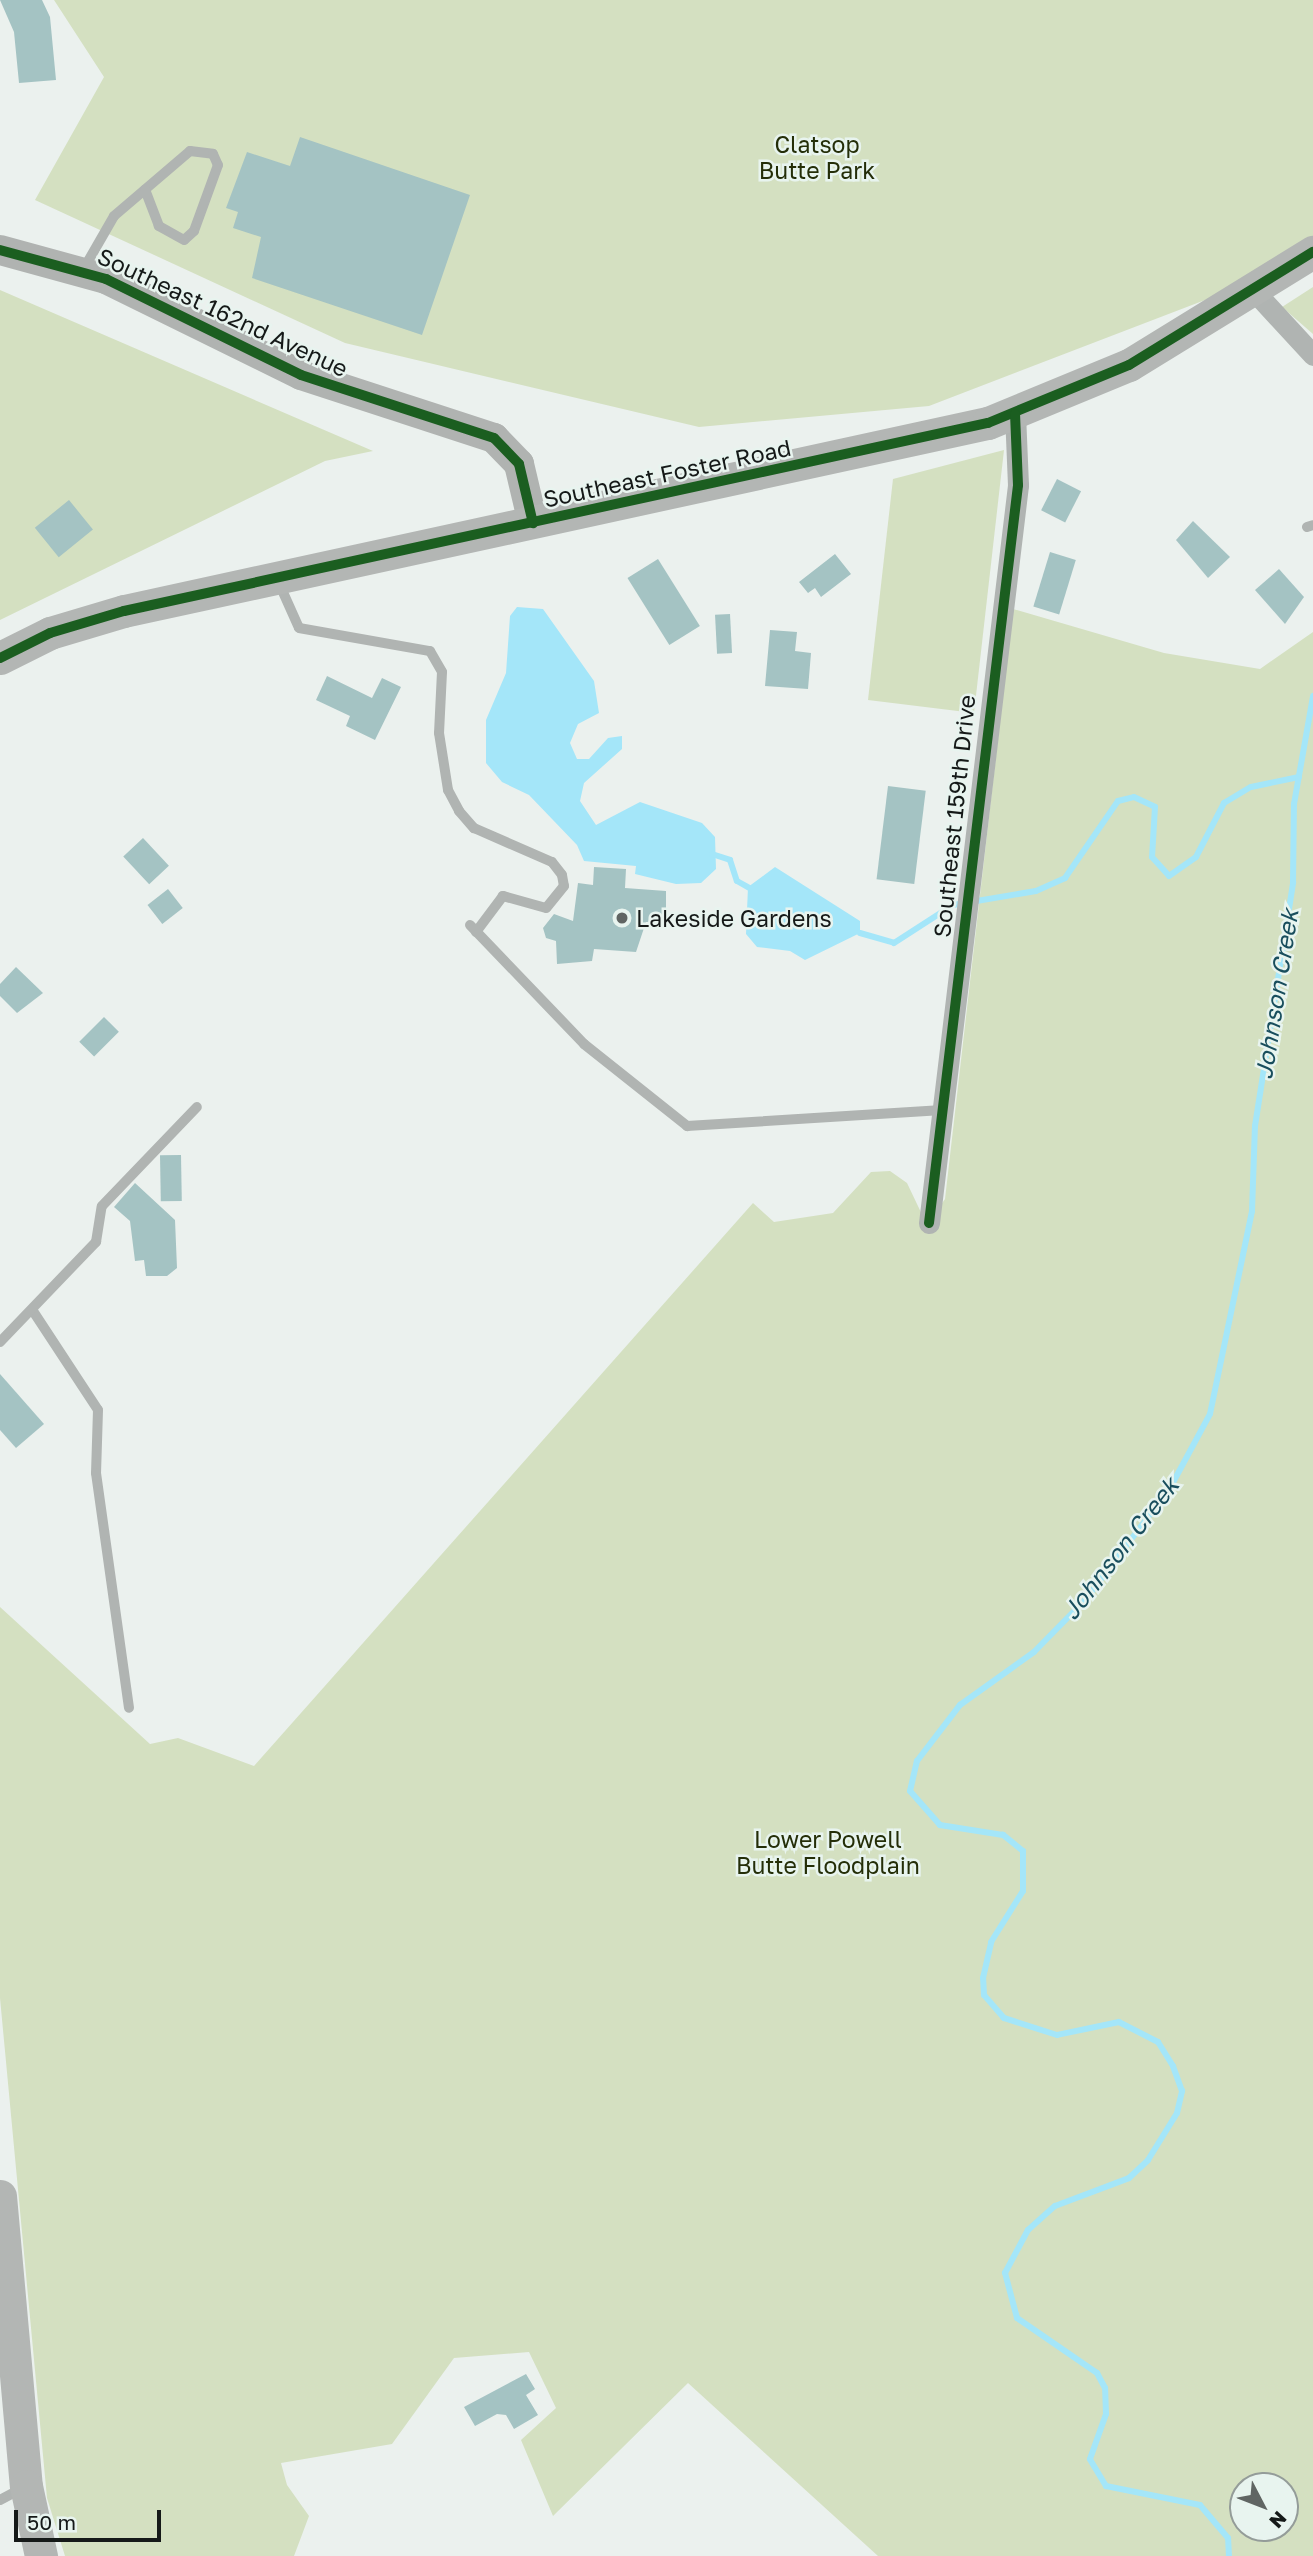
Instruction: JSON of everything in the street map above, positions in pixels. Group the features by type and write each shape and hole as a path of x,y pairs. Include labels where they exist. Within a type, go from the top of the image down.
{"main road":[{"name":"Southeast Foster Road","path":"0,658 98,617 933,438 1015,414 1129,365 1254,291 1313,252"},
{"path":"0,2196 13,2493 41,2556"}],"street":[{"name":"Southeast 162nd Avenue","path":"0,250 83,270 301,375 494,438 519,464 533,523"},
{"path":"1254,291 1313,355"},
{"name":"Southeast 159th Drive","path":"929,1223 1018,485 1015,414"}],"lane":[{"path":"83,270 97,236 145,191 190,151 213,154 218,165 194,231 184,240 159,226 145,191"},
{"path":"277,579 290,620 299,628 430,651 442,673 439,733 447,790 459,811 474,828 552,862 562,875 564,886 546,908 503,897 473,928 584,1044 687,1126 942,1110"},
{"path":"0,1342 33,1311 96,1242 102,1206 197,1107"},
{"path":"33,1311 98,1410 96,1473 129,1708"}],"green space":[{"name":"Clatsop Butte Park","path":"54,0 1313,0 1313,238 1252,282 929,406 699,427 345,343 35,200 104,77"},
{"path":"1313,287 1313,334 1282,307"},
{"path":"0,290 373,451 325,461 0,620"},
{"path":"1004,450 974,713 868,700 893,479"},
{"name":"Lower Powell Butte Floodplain","path":"1013,609 1164,653 1260,669 1313,632 1313,2556 878,2556 688,2383 553,2516 521,2440 556,2408 529,2352 454,2358 392,2444 281,2463 287,2485 309,2516 294,2556 65,2556 47,2498 0,1998 0,1607 150,1744 178,1738 254,1766 753,1203 774,1222 833,1213 871,1172 890,1171 907,1183 927,1225 945,1199"}],"water":[{"path":"517,607 543,609 594,681 599,713 578,724 570,743 577,759 589,759 608,738 622,736 622,749 584,783 580,801 596,825 640,802 702,823 715,837 716,869 701,883 676,884 635,874 636,866 584,861 577,845 529,795 502,782 486,763 486,720 506,673 510,616"},
{"path":"775,867 860,921 860,933 805,960 790,951 757,947 746,934 748,887"}],"building":[{"path":"0,0 42,0 50,17 56,80 19,83 14,32"},
{"path":"300,137 470,195 422,335 252,278 261,237 233,228 238,212 226,208 247,152 290,166"},
{"path":"1057,479 1081,491 1065,522 1041,510"},
{"path":"69,500 93,530 59,557 35,528"},
{"path":"1193,521 1230,557 1208,578 1176,540"},
{"path":"1050,552 1076,560 1059,614 1033,607"},
{"path":"835,554 851,574 821,597 815,588 808,593 799,582"},
{"path":"658,559 700,626 669,645 627,578"},
{"path":"1279,569 1304,597 1285,624 1255,590"},
{"path":"730,614 732,653 717,654 715,615"},
{"path":"770,630 797,632 795,651 811,653 808,689 765,686"},
{"path":"327,676 372,698 382,678 401,687 375,740 346,726 350,716 316,700"},
{"path":"888,786 926,791 914,884 877,879"},
{"path":"143,838 169,866 149,884 123,856"},
{"name":"Lakeside Gardens","path":"594,867 626,869 625,888 666,891 666,922 646,922 636,952 594,949 592,961 557,964 556,941 546,938 543,928 554,914 573,921 578,883 593,885"},
{"path":"168,889 183,908 162,924 148,905"},
{"path":"16,967 43,993 17,1013 0,996 0,984"},
{"path":"104,1017 119,1032 94,1057 79,1042"},
{"path":"160,1155 181,1155 182,1201 161,1201"},
{"path":"135,1183 175,1220 177,1268 167,1276 146,1276 144,1260 135,1261 130,1221 114,1207"},
{"path":"0,1374 44,1424 16,1448 0,1430"},
{"path":"526,2374 535,2389 526,2395 538,2415 514,2429 506,2415 497,2414 475,2426 464,2407"}],"waterway":[{"name":"Johnson Creek","path":"1229,2556 1228,2538 1200,2505 1106,2486 1090,2459 1106,2414 1105,2388 1097,2373 1017,2318 1005,2273 1028,2230 1055,2206 1129,2178 1148,2160 1177,2113 1182,2091 1173,2066 1158,2042 1119,2022 1057,2035 1004,2018 984,1995 983,1978 991,1942 1023,1891 1023,1851 1003,1835 940,1825 910,1791 917,1761 960,1705 1034,1652 1086,1599 1170,1488 1210,1414 1252,1211 1255,1126 1293,882 1294,804 1313,696"},
{"path":"860,933 894,943 953,905 1036,891 1065,878 1118,801 1134,797 1155,807 1152,857 1169,876 1196,857 1224,803 1251,787 1299,777"},
{"path":"712,854 730,860 737,881 748,887"}],"cycle path":[{"path":"0,250 106,279 301,375 494,438 519,464 533,523"},
{"path":"0,658 50,633 124,611 988,423 1129,365 1313,252"},
{"path":"929,1223 1018,485 1015,414"}],"place":[{"name":"Lakeside Gardens","path":"622,918"}]}
